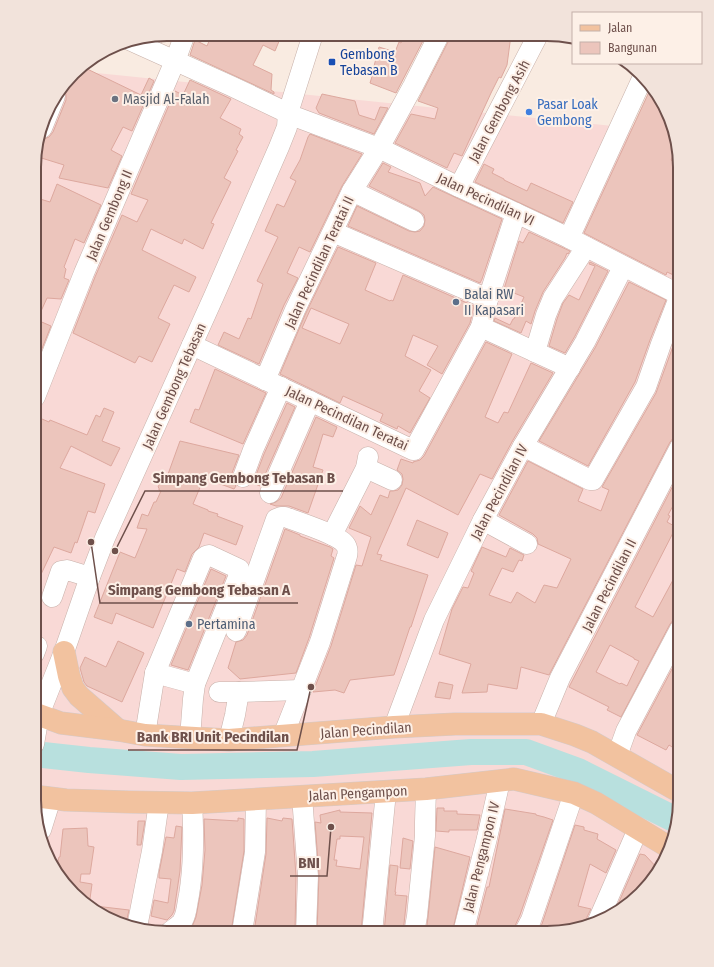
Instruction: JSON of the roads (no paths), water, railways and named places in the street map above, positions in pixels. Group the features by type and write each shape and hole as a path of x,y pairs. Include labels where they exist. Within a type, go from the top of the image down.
{"main road":[{"path":"64,652 68,676 73,688 79,696 118,730"},
{"name":"Jalan Pecindilan","path":"41,716 61,723 145,734 229,740 394,727 455,724 541,724 592,742 673,788"},
{"name":"Jalan Pengampon","path":"43,797 66,800 192,803 386,792 514,779 574,793 596,803 664,844"}],"street":[{"name":"Jalan Gembong II","path":"41,382 84,273 182,41"},
{"name":"Jalan Gembong Tebasan","path":"290,119 311,41"},
{"name":"Jalan Gembong Tebasan","path":"41,705 64,652 105,538 221,282 324,41"},
{"name":"Jalan Pecindilan Teratai II","path":"243,477 253,450 295,310 352,191 379,148 436,41"},
{"name":"Jalan Gembong Asih","path":"459,187 535,41"},
{"name":"Jalan Pecindilan VI","path":"139,44 231,86 290,119 379,148 516,213 673,292"},
{"path":"535,352 552,298 577,243 640,83"},
{"path":"352,191 414,221"},
{"name":"Jalan Pecindilan Teratai","path":"192,345 414,450 481,327 488,299 516,213"},
{"path":"333,232 488,299"},
{"name":"Jalan Pecindilan IV","path":"394,727 434,620 483,520 523,446 585,342 623,267"},
{"path":"523,446 590,480 593,480 646,387 673,313"},
{"path":"481,327 570,368"},
{"path":"270,493 310,400"},
{"name":"Jalan Pecindilan II","path":"541,724 560,678 673,460"},
{"path":"332,535 367,463 392,480"},
{"path":"236,631 276,519 281,517 285,518 332,535 344,543 348,551 320,642 283,736"},
{"path":"483,520 527,544"},
{"path":"145,734 155,673 204,558 210,555 239,569 240,575 195,684 192,699 190,738"},
{"path":"52,597 61,571 66,570 90,577"},
{"path":"618,756 626,731 673,642"},
{"path":"155,673 195,684"},
{"path":"219,692 301,690"},
{"path":"229,740 239,692"},
{"name":"Jalan Pengampon IV","path":"465,926 500,781"},
{"path":"415,926 425,836 426,789"},
{"path":"373,926 386,792"},
{"path":"528,926 574,793"},
{"path":"302,796 308,876 306,926"},
{"path":"42,815 43,797"},
{"path":"243,926 255,852 256,799"},
{"path":"138,923 152,852 159,802"},
{"path":"177,926 183,921 185,916 193,864 194,840 192,803"},
{"path":"601,914 638,829"}],"waterway":[{"path":"41,755 181,767 313,764 471,752 526,752 578,771 672,818"}],"place":[{"name":"Gembong Tebasan B","path":"332,62"},
{"name":"Masjid Al-Falah","path":"115,99"},
{"name":"Pasar Loak Gembong","path":"529,112"},
{"name":"Balai RW II Kapasari","path":"456,302"},
{"name":"Simpang Gembong Tebasan A","path":"91,542"},
{"name":"Simpang Gembong Tebasan B","path":"115,551"},
{"name":"Pertamina","path":"189,624"},
{"name":"Bank BRI Unit Pecindilan","path":"311,687"},
{"name":"BNI","path":"331,827"}]}
